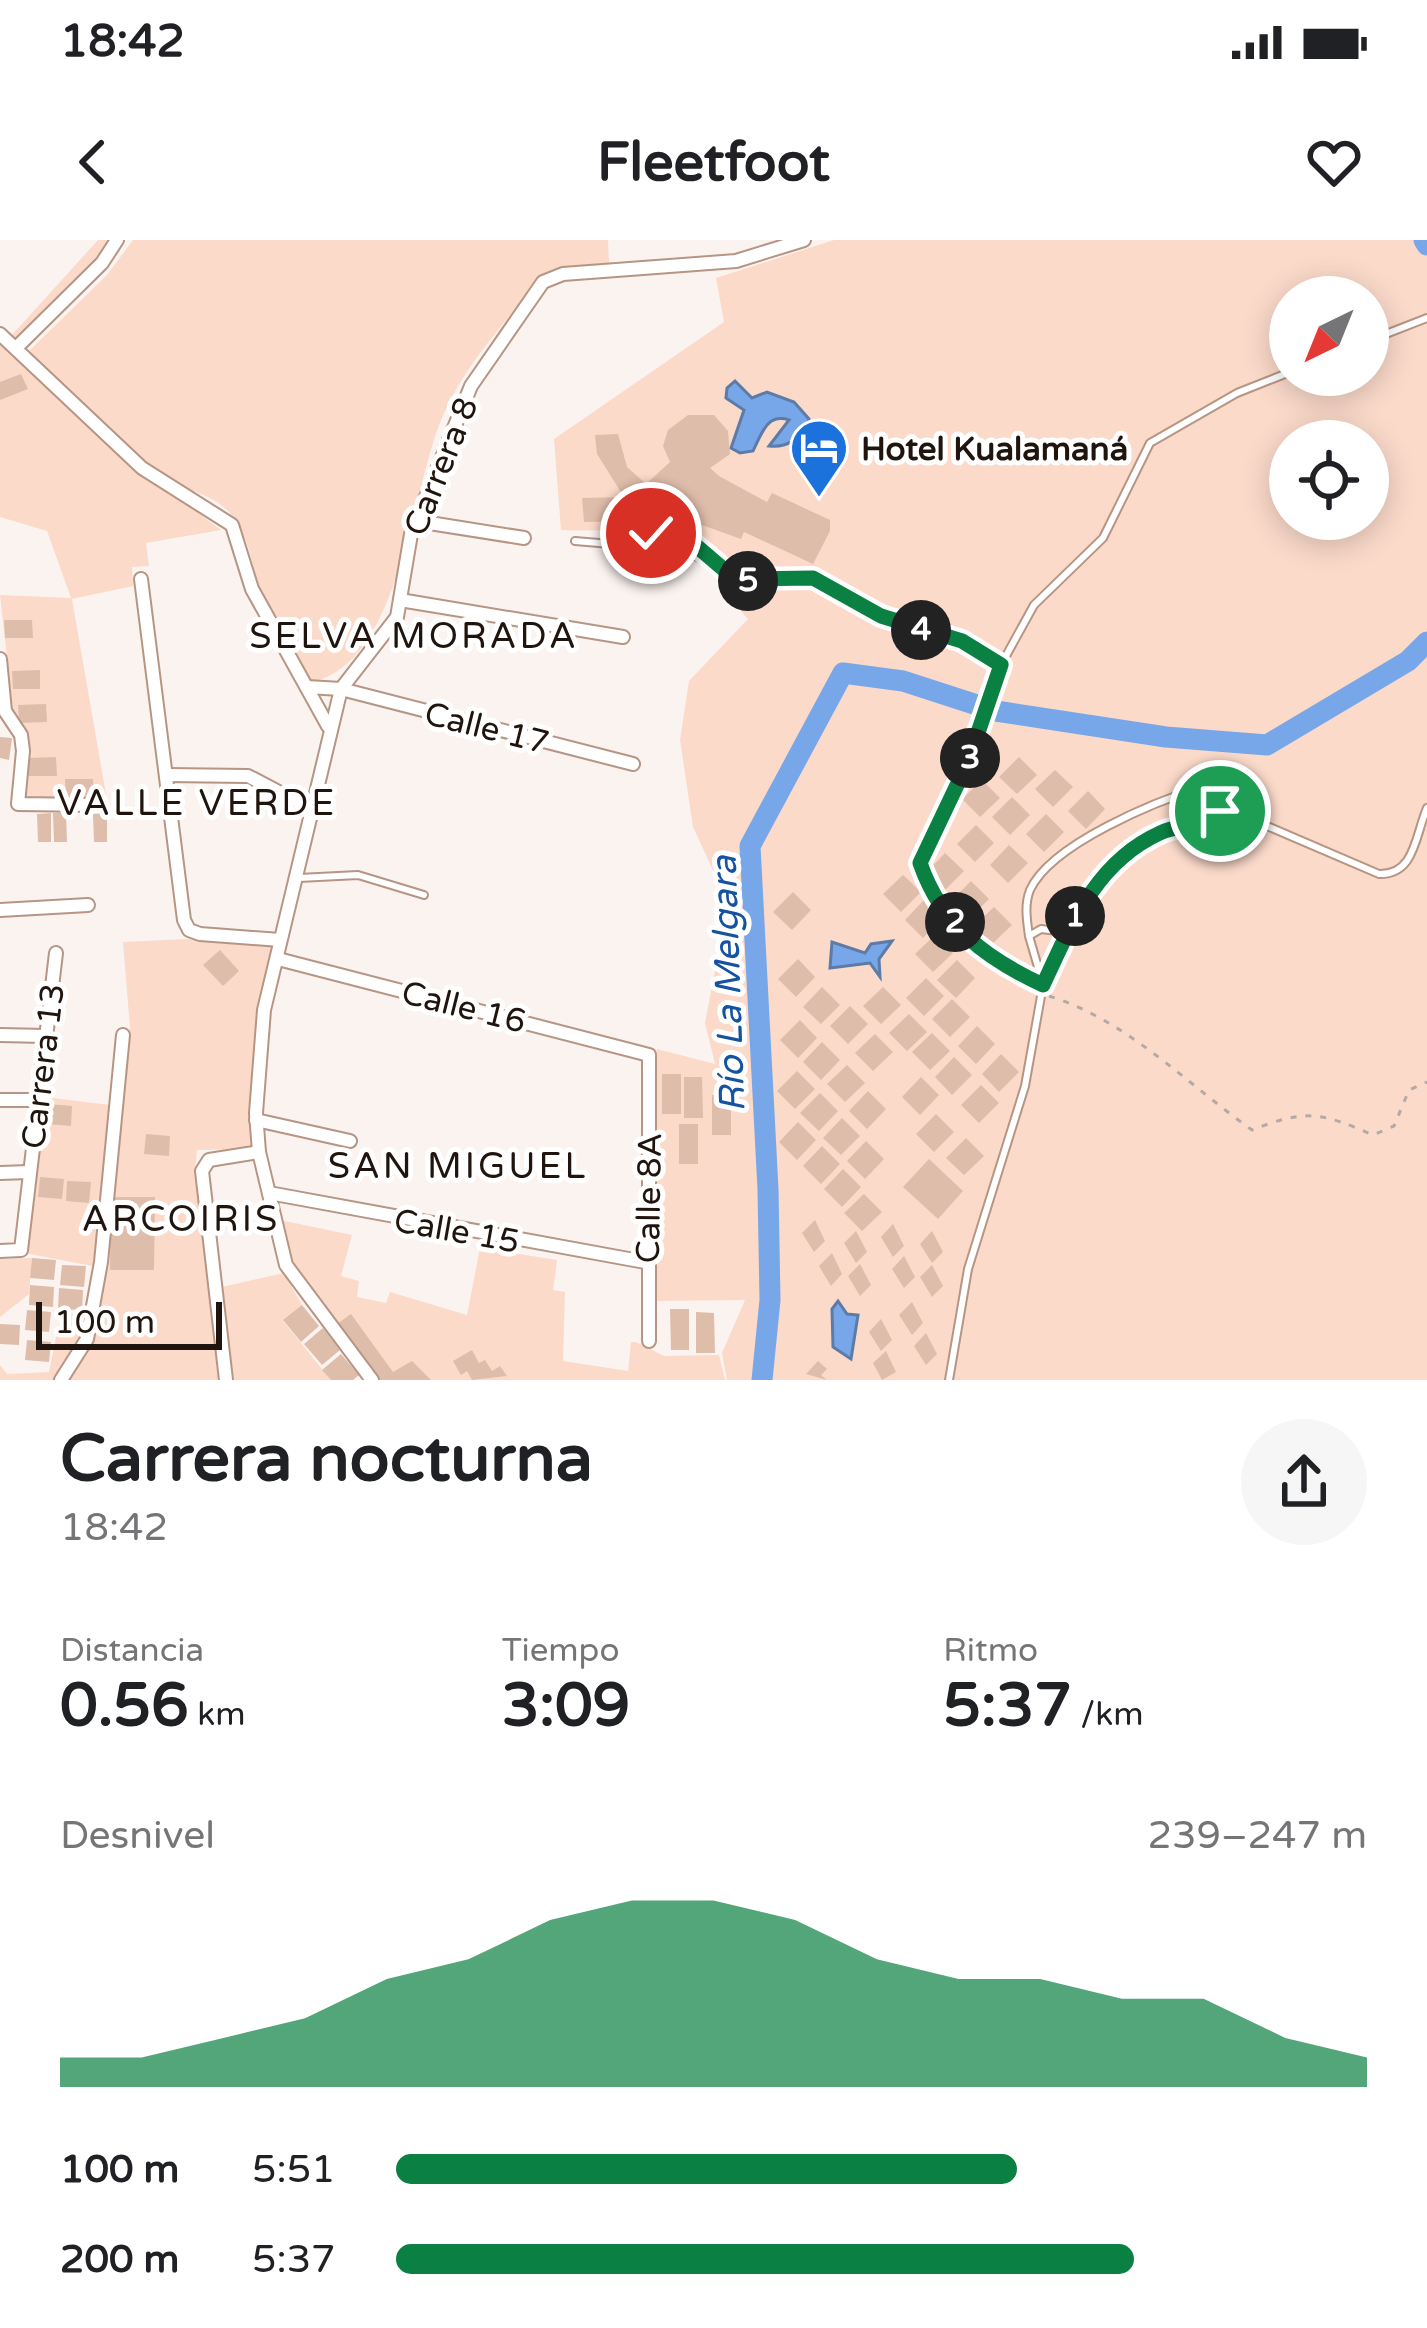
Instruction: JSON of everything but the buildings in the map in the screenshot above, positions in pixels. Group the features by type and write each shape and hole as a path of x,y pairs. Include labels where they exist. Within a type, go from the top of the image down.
{"street":[{"path":"17,347 102,263 117,240"},
{"name":"Carrera 8","path":"372,1380 286,1264 256,1120 264,1010 328,726 341,689 386,636 400,600 403,566 417,520 471,386 551,276 736,261 804,240"},
{"path":"0,334 142,468 232,524 252,589 328,726"},
{"path":"417,520 524,538"},
{"path":"141,579 189,930 280,940"},
{"path":"400,600 623,637"},
{"path":"0,659 2,711 21,734 18,804 93,805"},
{"name":"Calle 17","path":"307,687 341,689 633,764"},
{"path":"166,775 248,776 310,809"},
{"path":"0,910 88,905"},
{"name":"Carrera 13","path":"0,1251 21,1250 56,953"},
{"name":"Calle 16","path":"278,959 649,1055"},
{"path":"0,1035 45,1036"},
{"path":"62,1380 87,1339 100,1262 123,1035"},
{"name":"Calle 8A","path":"649,1055 645,1262 649,1341"},
{"path":"0,1100 38,1100"},
{"path":"256,1120 350,1142"},
{"path":"226,1380 203,1164 259,1152"},
{"path":"0,1173 29,1172"},
{"name":"Calle 15","path":"269,1193 645,1262"}],"lane":[{"path":"1389,332 1427,317"},
{"path":"1043,989 991,960 932,898 920,863 968,762 1001,665 1034,605 1103,538 1150,443 1269,380"},
{"path":"643,545 651,533 673,526 684,531 714,565"},
{"path":"575,541 682,550 751,582 813,578 881,616 962,641 1001,665"},
{"path":"1043,989 1029,936 1027,902 1047,867 1165,799 1203,787 1218,805 1378,874 1394,874 1408,864 1427,808"},
{"path":"950,1380 968,1269 1025,1086 1043,989 1066,932 1112,864 1161,832 1210,821 1218,805"},
{"path":"296,878 358,875 424,895"},
{"path":"1029,936 1041,929 1066,932"}],"path":[{"path":"1043,989 1097,1016 1252,1130 1295,1112 1330,1117 1373,1136 1394,1126 1409,1090 1427,1082"}],"shaded area":[{"path":"98,240 117,240 21,341 12,335"},
{"path":"133,240 608,240 609,264 546,272 477,357 444,413 384,608 366,643 341,668 311,682 270,612 246,542 227,510 158,474 71,397 29,351 107,275"},
{"path":"834,240 1427,240 1427,1380 727,1380 722,1353 745,1300 655,1301 656,1054 657,1049 715,1064 705,1023 722,934 717,879 693,827 680,740 689,681 748,619 715,562 684,540 644,531 561,530 554,439 724,322 716,278"},
{"path":"0,339 162,486 221,530 146,543 149,566 132,567 133,586 72,599 107,800 23,800 0,595 71,598 47,531 0,517"},
{"path":"188,939 275,946 256,1149 197,1150 195,1171 205,1170 206,1221 222,1287 284,1273 302,1305 283,1321 331,1380 0,1380 0,1365 7,1374 49,1372 60,1318 98,1306 130,1028 123,942"},
{"path":"45,1097 110,1105 93,1266 24,1253"},
{"path":"280,1220 352,1235 341,1276 359,1281 357,1297 386,1303 390,1292 467,1315 480,1248 557,1260 553,1290 565,1292 563,1361 628,1371 631,1342 636,1342 664,1356 719,1355 725,1380 376,1380 290,1263"},
{"path":"32,1258 29,1294 0,1317 0,1259"}],"water":[{"path":"735,381 752,398 767,392 794,402 809,419 804,432 789,443 769,446 789,420 775,419 753,451 740,453 731,448 744,410 726,398 727,388"},
{"path":"892,941 879,959 880,977 870,963 830,968 832,942 865,953 871,944"},
{"path":"838,1301 847,1314 858,1315 851,1359 833,1347 832,1309"}],"waterway":[{"name":"Río La Melgara","path":"1424,240 1427,245"},
{"name":"Río La Melgara","path":"996,711 1166,737 1267,745 1408,661 1427,642"},
{"name":"Río La Melgara","path":"762,1380 770,1300 768,1189 750,846 843,673 903,681 977,705"}],"place":[{"name":"Hotel Kualamaná","path":"819,499"}],"district":[{"name":"SELVA MORADA","path":"414,635"},
{"name":"VALLE VERDE","path":"197,802"},
{"name":"SAN MIGUEL","path":"458,1165"},
{"name":"ARCOIRIS","path":"181,1218"}],"route":[{"path":"651,533 673,526 684,531 714,565 735,579 813,578 881,616 962,641 1001,665 968,762 920,863 932,898 991,960 1043,985 1066,932 1112,864 1161,832 1210,821 1220,811"}]}
